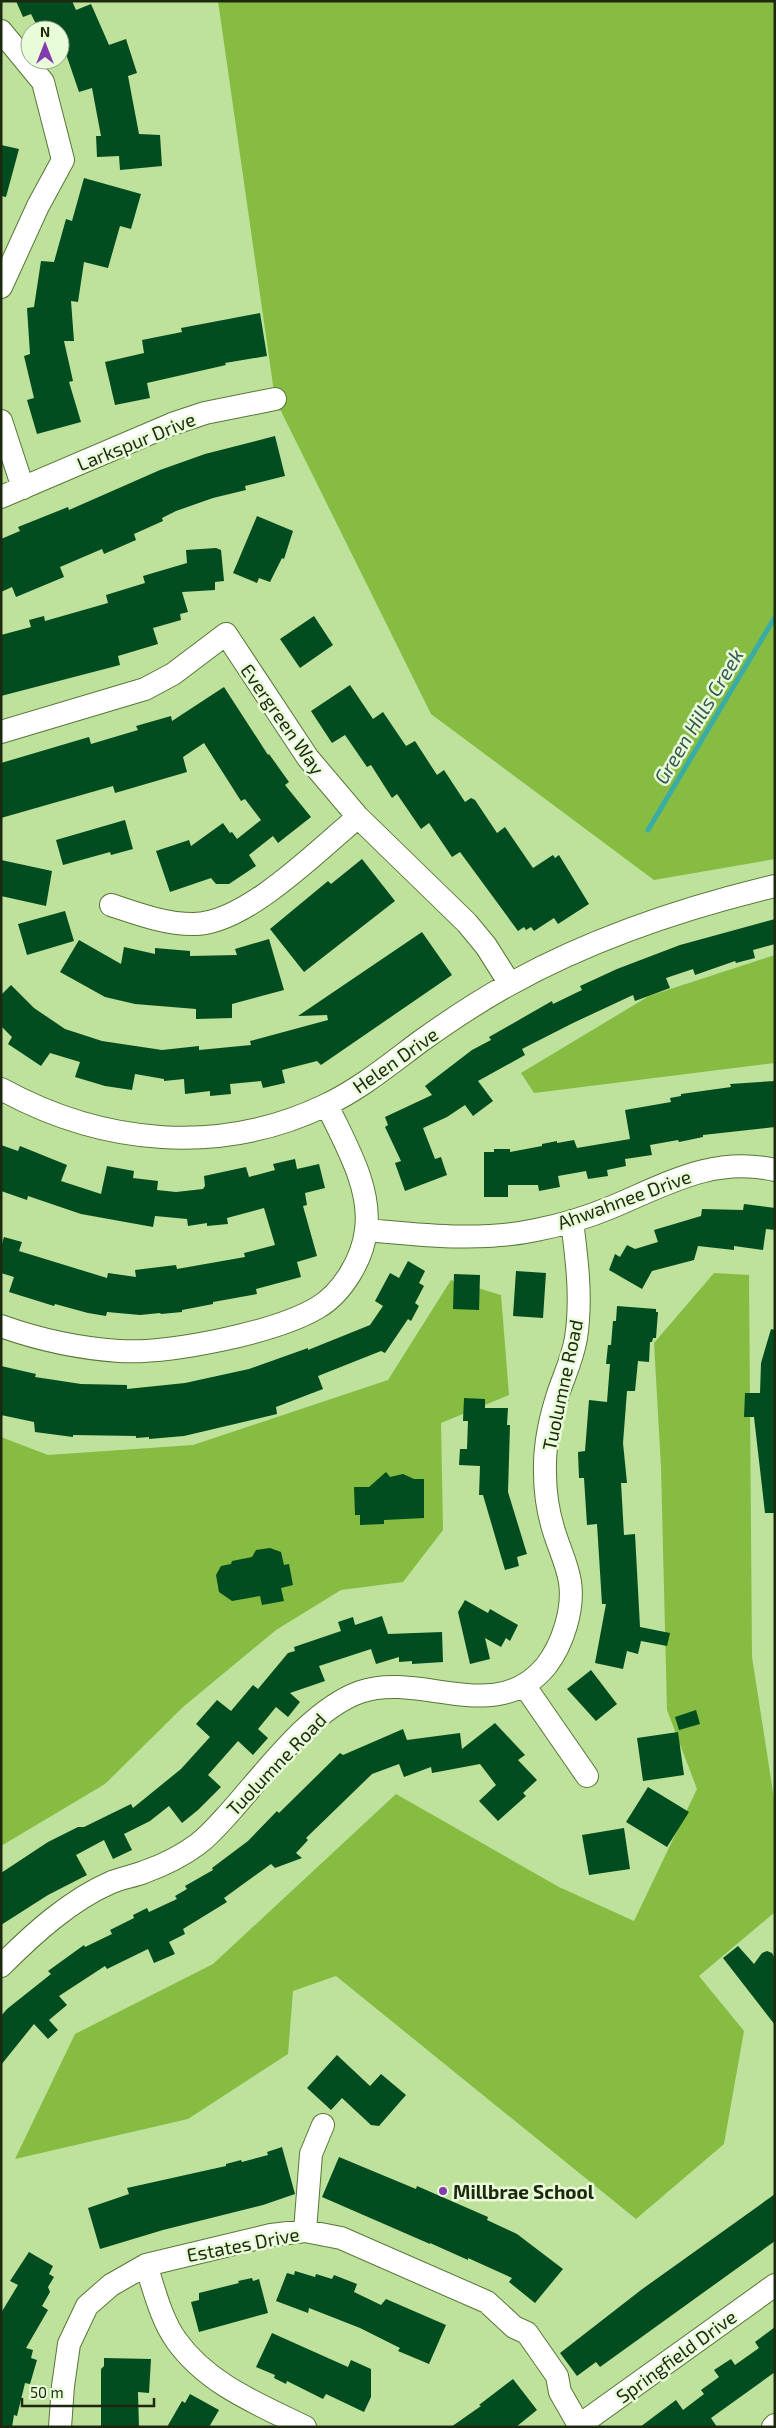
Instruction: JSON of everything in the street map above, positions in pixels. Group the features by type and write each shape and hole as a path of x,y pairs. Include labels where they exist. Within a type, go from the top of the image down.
{"street":[{"path":"1,31 43,82 64,160 38,206 1,287"},
{"name":"Larkspur Drive","path":"1,497 172,424 204,413 275,399"},
{"path":"1,421 23,488"},
{"name":"Evergreen Way","path":"1,732 146,689 174,674 226,634 308,758 358,818 467,923 486,946 510,984"},
{"path":"111,905 168,923 196,924 224,918 253,905 358,818"},
{"name":"Helen Drive","path":"1,1090 62,1118 106,1130 147,1137 194,1138 239,1132 285,1122 327,1105 373,1077 437,1030 510,984 570,955 640,925 702,905 775,886"},
{"path":"1,1326 44,1340 82,1348 122,1351 185,1346 231,1336 292,1320 319,1307 342,1286 358,1260 366,1230 365,1204 359,1179 327,1105"},
{"name":"Ahwahnee Drive","path":"366,1230 462,1237 499,1236 536,1230 572,1221 611,1207 676,1178 704,1170 734,1166 775,1170"},
{"name":"Tuolumne Road","path":"1,1966 40,1930 86,1896 113,1882 173,1860 201,1842 308,1725 333,1706 361,1692 390,1686 421,1688 448,1694 474,1696 501,1693 524,1685 546,1666 562,1637 570,1610 570,1583 553,1529 547,1502 545,1472 546,1440 576,1338 578,1277 572,1221"},
{"path":"524,1685 587,1776"},
{"path":"305,2231 311,2154 323,2125"},
{"name":"Estates Drive","path":"60,2427 62,2386 69,2344 87,2306 111,2284 146,2265 271,2235 305,2231 341,2238 487,2302 514,2327 527,2333 558,2376 560,2392 579,2426"},
{"path":"146,2265 162,2311 175,2339 202,2370 237,2394 305,2427"},
{"name":"Springfield Drive","path":"579,2426 775,2284"}],"green space":[{"path":"218,1 775,1 775,859 654,880 431,714 275,399"},
{"path":"775,955 775,1063 534,1093 521,1073 649,996"},
{"path":"714,1273 749,1275 752,1657 775,1805 775,1912 699,1976 744,2031 724,2144 636,2219 336,1976 293,1991 288,2054 188,2119 15,2159 75,2034 213,1964 396,1794 559,1887 634,1921 697,1789 667,1710 661,1467 654,1343"},
{"path":"451,1280 501,1295 509,1395 441,1423 443,1530 403,1582 341,1590 276,1630 183,1707 105,1784 1,1846 1,1437 48,1455 193,1445 388,1380"}],"building":[{"path":"16,1 72,1 76,10 91,4 109,45 126,39 137,73 128,76 139,134 160,135 162,166 120,170 119,156 97,157 96,136 101,136 92,88 79,92 70,66 70,20 34,20 31,14 23,17"},
{"path":"1,145 19,149 6,197 1,196"},
{"path":"84,178 141,194 131,229 120,226 108,268 84,262 78,302 71,301 74,341 64,341 73,381 69,382 81,422 37,434 27,400 34,398 24,356 30,354 27,308 34,307 41,261 54,262 66,219 72,221"},
{"path":"260,313 267,356 225,363 226,365 147,383 150,398 115,405 105,362 144,353 142,340 182,332 181,328"},
{"path":"275,436 285,476 245,486 246,490 213,498 176,511 162,518 163,521 134,534 136,540 104,554 102,549 60,567 64,577 16,597 12,587 1,592 1,539 20,531 18,527 68,507 69,510 160,470 205,454"},
{"path":"257,516 293,531 284,559 282,558 270,582 259,578 257,583 233,573"},
{"path":"216,548 221,550 224,581 215,582 215,590 182,592 188,612 180,614 181,620 153,628 158,644 118,656 120,665 1,696 1,635 31,627 29,620 44,616 45,621 108,603 106,595 145,583 143,576 187,563 186,550"},
{"path":"314,616 333,645 300,668 280,639"},
{"path":"350,685 373,719 383,712 406,746 415,741 437,775 444,770 465,802 471,798 475,800 497,833 505,827 533,868 553,855 555,858 559,855 589,904 558,924 554,918 534,931 531,927 526,930 524,927 518,931 460,852 452,857 429,823 421,829 397,794 392,798 371,765 367,767 345,735 332,743 311,711"},
{"path":"224,687 268,755 289,782 285,785 311,817 278,843 273,836 249,855 256,866 229,884 216,884 211,878 170,892 156,851 189,840 191,846 223,823 237,839 261,820 245,799 241,801 204,743 183,757 187,772 115,793 113,786 1,818 1,763 89,737 91,744 138,730 136,726 171,716 172,721"},
{"path":"125,820 133,849 111,855 110,852 63,865 56,840"},
{"path":"362,859 395,901 304,972 270,929 328,881 331,884"},
{"path":"1,860 52,871 46,906 1,896"},
{"path":"65,911 74,941 27,955 18,924"},
{"path":"775,919 775,944 753,950 755,958 736,963 735,961 695,975 693,969 666,978 670,988 635,1001 633,995 573,1023 522,1049 525,1055 478,1081 493,1101 473,1116 465,1105 447,1117 423,1128 435,1159 441,1157 447,1175 405,1191 395,1163 401,1161 385,1127 388,1125 385,1117 432,1095 425,1086 472,1050 491,1040 489,1037 552,1001 553,1004 582,990 580,986 617,969 680,945"},
{"path":"422,932 452,975 321,1065 317,1061 282,1070 285,1083 263,1088 261,1081 230,1084 231,1094 210,1096 210,1091 185,1094 184,1079 164,1081 164,1079 135,1074 132,1090 105,1086 75,1077 80,1062 50,1053 41,1066 8,1044 12,1037 1,1026 1,995 11,985 34,1008 65,1029 102,1041 162,1050 199,1046 199,1050 251,1045 250,1041 328,1020 327,1015 298,1016"},
{"path":"269,939 284,990 232,1004 232,1018 196,1019 196,1009 135,1004 105,997 60,972 79,940 121,964 124,947 155,954 155,948 190,951 190,956 237,955 235,949"},
{"path":"775,1081 775,1127 703,1135 703,1137 679,1142 678,1140 650,1145 652,1155 625,1159 626,1166 607,1170 608,1176 588,1179 586,1171 558,1176 560,1187 539,1191 538,1185 508,1185 508,1197 484,1197 484,1152 494,1152 494,1149 510,1149 510,1152 557,1141 557,1143 574,1140 577,1148 630,1139 625,1110 671,1102 670,1098 681,1096 681,1094 731,1087 730,1084"},
{"path":"1,1145 18,1151 20,1146 67,1165 61,1181 101,1194 107,1166 134,1171 133,1178 158,1181 157,1190 176,1192 203,1189 205,1186 204,1176 246,1167 249,1177 275,1170 273,1164 295,1159 297,1169 319,1164 325,1188 305,1193 307,1205 303,1206 317,1256 297,1262 301,1277 256,1289 257,1294 213,1302 213,1304 182,1310 182,1312 140,1315 107,1312 106,1316 55,1304 54,1306 9,1292 14,1277 1,1273 1,1247 4,1237 22,1242 19,1251 107,1278 108,1273 136,1277 135,1270 176,1265 177,1269 245,1257 244,1253 275,1245 264,1208 227,1218 228,1224 207,1226 207,1223 188,1226 187,1219 155,1216 153,1227 81,1214 28,1196 27,1200 1,1191"},
{"path":"744,1204 775,1208 775,1230 766,1229 763,1250 734,1246 734,1250 698,1246 694,1260 652,1271 642,1289 609,1270 615,1254 620,1257 627,1245 635,1249 658,1242 654,1230 701,1216 702,1209 743,1210"},
{"path":"408,1261 425,1271 419,1283 424,1286 415,1303 419,1306 411,1321 408,1319 385,1353 381,1351 318,1376 323,1389 276,1407 277,1414 184,1436 149,1439 149,1437 136,1438 136,1436 73,1435 73,1437 35,1432 34,1422 1,1415 1,1366 36,1374 35,1377 81,1384 127,1385 127,1389 185,1383 249,1369 308,1348 308,1350 370,1325 383,1306 375,1301 390,1273 399,1278"},
{"path":"516,1271 546,1273 543,1318 513,1316"},
{"path":"454,1274 480,1275 479,1310 453,1309"},
{"path":"617,1306 656,1309 656,1312 658,1312 656,1338 653,1338 652,1342 650,1342 649,1362 638,1361 635,1391 627,1391 623,1443 627,1483 621,1483 624,1535 635,1534 640,1627 670,1633 667,1646 641,1641 638,1654 627,1651 623,1669 595,1663 606,1604 602,1604 597,1524 587,1525 584,1478 579,1478 578,1452 585,1451 589,1400 607,1402 610,1364 606,1364 608,1345 611,1345 613,1321 616,1321"},
{"path":"771,1329 775,1330 775,1513 765,1513 754,1417 744,1417 745,1393 760,1393 761,1363"},
{"path":"464,1398 485,1399 485,1408 508,1408 507,1425 510,1425 508,1492 527,1554 517,1557 519,1566 505,1570 483,1495 479,1495 480,1466 459,1465 460,1449 467,1449 468,1421 463,1421"},
{"path":"386,1472 390,1477 403,1474 414,1479 424,1479 424,1518 384,1520 384,1524 360,1525 360,1515 355,1515 354,1487 369,1487"},
{"path":"270,1548 281,1552 284,1565 289,1564 293,1585 281,1588 284,1601 262,1605 260,1596 232,1601 219,1592 216,1575 221,1566 231,1564 232,1561 252,1557 256,1550"},
{"path":"465,1600 488,1613 490,1609 518,1625 510,1641 506,1638 501,1647 485,1638 490,1659 470,1664 458,1612"},
{"path":"382,1616 388,1634 442,1632 443,1662 412,1664 412,1661 399,1662 399,1657 376,1664 371,1649 319,1666 325,1681 290,1693 300,1702 288,1717 276,1707 258,1729 268,1738 253,1755 238,1741 208,1775 221,1787 198,1810 182,1823 169,1806 150,1821 124,1834 132,1850 113,1859 104,1840 76,1855 87,1875 48,1895 1,1925 1,1873 48,1842 78,1827 84,1827 131,1804 133,1808 181,1769 210,1737 196,1724 217,1700 231,1711 253,1685 258,1689 288,1653 295,1651 294,1647 341,1631 338,1622 353,1617 355,1625"},
{"path":"591,1670 617,1704 596,1721 567,1689"},
{"path":"696,1710 700,1724 679,1730 675,1717"},
{"path":"495,1723 525,1755 518,1760 537,1780 523,1793 526,1796 498,1821 479,1801 496,1785 480,1764 432,1773 431,1767 404,1777 399,1764 372,1774 306,1838 308,1840 296,1853 302,1858 275,1868 271,1864 224,1898 227,1902 183,1929 185,1934 169,1942 175,1954 154,1963 148,1949 107,1969 105,1966 59,1996 67,2005 49,2020 58,2030 48,2039 34,2024 1,2065 1,2016 7,2009 51,1974 48,1971 84,1945 85,1947 112,1934 110,1930 134,1918 133,1915 147,1908 149,1912 177,1899 175,1896 187,1889 185,1886 213,1870 212,1868 248,1841 277,1811 279,1813 340,1753 343,1755 403,1729 407,1740 460,1733 462,1749"},
{"path":"678,1732 684,1775 643,1781 637,1738"},
{"path":"648,1787 689,1812 667,1847 626,1822"},
{"path":"624,1828 630,1869 589,1875 582,1835"},
{"path":"738,1946 754,1964 762,1953 767,1951 772,1953 775,1959 775,2025 723,1958"},
{"path":"337,2055 370,2086 381,2074 406,2095 379,2126 371,2125 342,2098 331,2110 307,2088"},
{"path":"282,2147 295,2194 263,2205 163,2230 100,2249 88,2208 129,2194 127,2188 226,2166 226,2164 241,2160 242,2162 268,2155 267,2152"},
{"path":"339,2157 416,2189 417,2186 488,2217 487,2220 517,2234 563,2269 535,2303 509,2282 512,2278 322,2197"},
{"path":"775,2194 775,2241 600,2367 596,2362 577,2376 560,2353 641,2290"},
{"path":"29,2252 53,2266 49,2274 54,2277 48,2287 50,2292 42,2306 48,2310 26,2348 33,2350 31,2358 37,2360 30,2384 25,2383 17,2416 14,2415 12,2427 1,2427 1,2313 18,2285 10,2281"},
{"path":"295,2271 315,2277 316,2274 332,2279 334,2275 357,2284 354,2292 381,2305 386,2299 446,2325 429,2364 398,2351 400,2348 360,2328 309,2308 308,2313 276,2301 287,2273 294,2275"},
{"path":"252,2278 253,2281 259,2279 268,2313 199,2332 191,2302 199,2300 199,2293"},
{"path":"775,2327 775,2372 711,2418 717,2427 640,2427 676,2400 683,2410 704,2394 701,2390 719,2377 714,2370 731,2359 735,2365 759,2348 755,2342"},
{"path":"272,2333 348,2367 351,2360 371,2369 371,2397 364,2412 326,2394 323,2399 287,2381 286,2384 274,2378 275,2375 256,2367"},
{"path":"104,2358 151,2359 149,2393 138,2392 139,2427 101,2427 101,2369 104,2366"},
{"path":"513,2379 537,2410 516,2427 451,2427 481,2406 479,2405"},
{"path":"190,2394 219,2410 209,2427 167,2427 182,2401 185,2403"}],"waterway":[{"name":"Green Hills Creek","path":"648,830 775,617"}],"place":[{"name":"Millbrae School","path":"443,2191"}]}
